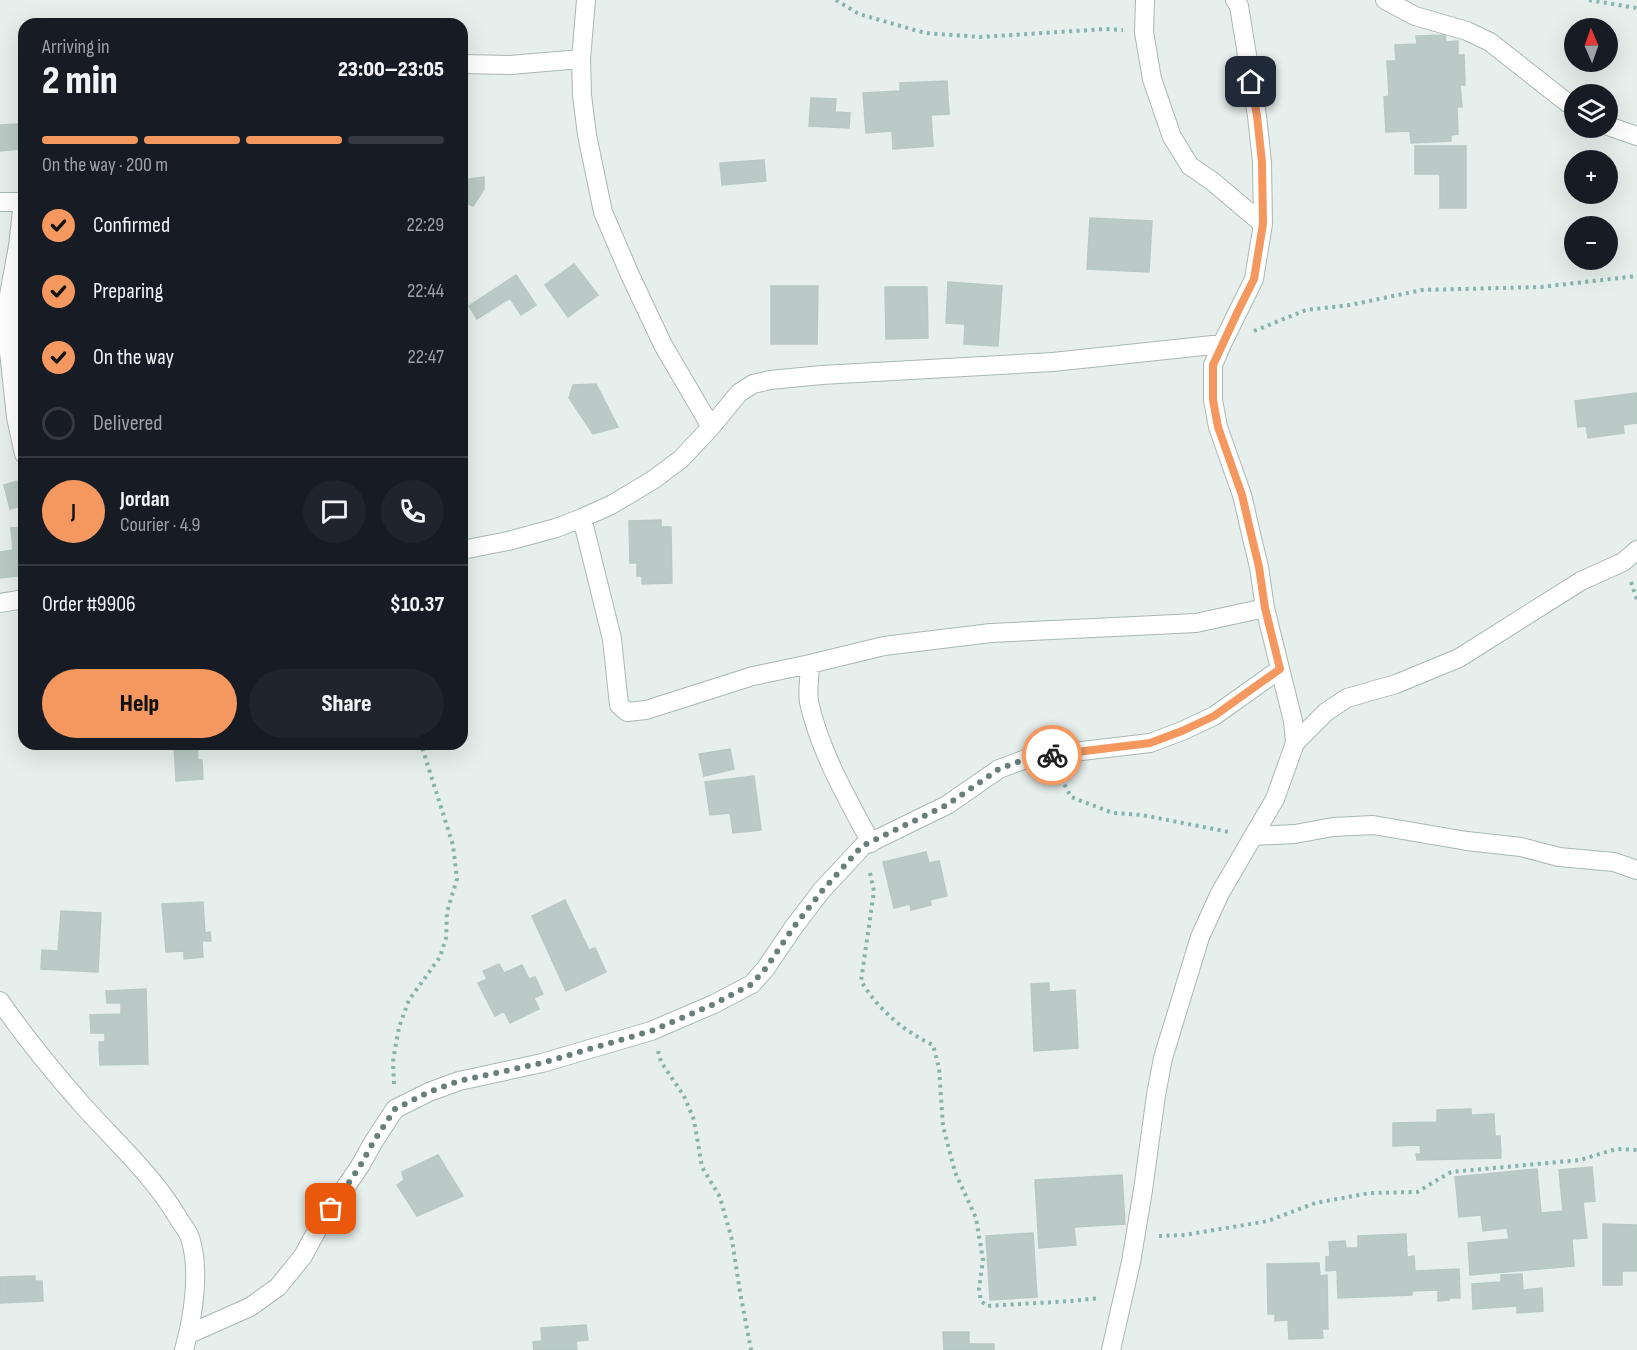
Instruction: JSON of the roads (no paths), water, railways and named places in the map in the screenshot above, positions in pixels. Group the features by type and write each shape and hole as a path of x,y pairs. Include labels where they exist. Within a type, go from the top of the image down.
{"street":[{"path":"586,0 581,58 582,95 587,135 603,212 663,345 711,427"},
{"path":"1145,0 1144,32 1152,79 1172,137 1190,166 1212,181 1263,224"},
{"path":"1385,0 1415,16 1467,31 1490,42 1564,100"},
{"path":"1111,1350 1124,1295 1143,1190 1163,1058 1200,937 1220,893 1275,799 1295,743 1293,721 1265,608 1259,567 1242,495 1218,427 1213,400 1213,365 1254,279 1263,224 1262,162 1240,2"},
{"path":"468,64 510,65 581,58"},
{"path":"1618,129 1637,136"},
{"path":"0,202 18,202"},
{"path":"18,246 9,295 9,352 18,426"},
{"path":"468,549 508,541 582,518 653,480 681,459 739,393 753,384 770,380 1053,362 1222,344"},
{"path":"582,518 612,639 619,705 627,712 646,710 753,676 884,646 992,633 1196,622 1265,608"},
{"path":"1295,743 1326,712 1347,698 1396,684 1459,658 1581,581 1623,562 1637,550"},
{"path":"0,603 18,600"},
{"path":"810,664 809,699 819,732 833,771 867,845"},
{"path":"186,1342 250,1307 278,1287 303,1256 321,1223 395,1109 429,1092 459,1081 542,1063 651,1031 714,1004 752,984 822,891 867,845 947,805 999,769 1031,757 1150,743 1182,731 1214,716 1280,669"},
{"path":"1253,836 1295,834 1333,827 1373,825 1467,841 1521,847 1559,857 1614,862 1637,870"},
{"path":"0,1001 18,1027 85,1108 135,1161 173,1208 191,1239 196,1274 186,1342"}]}
